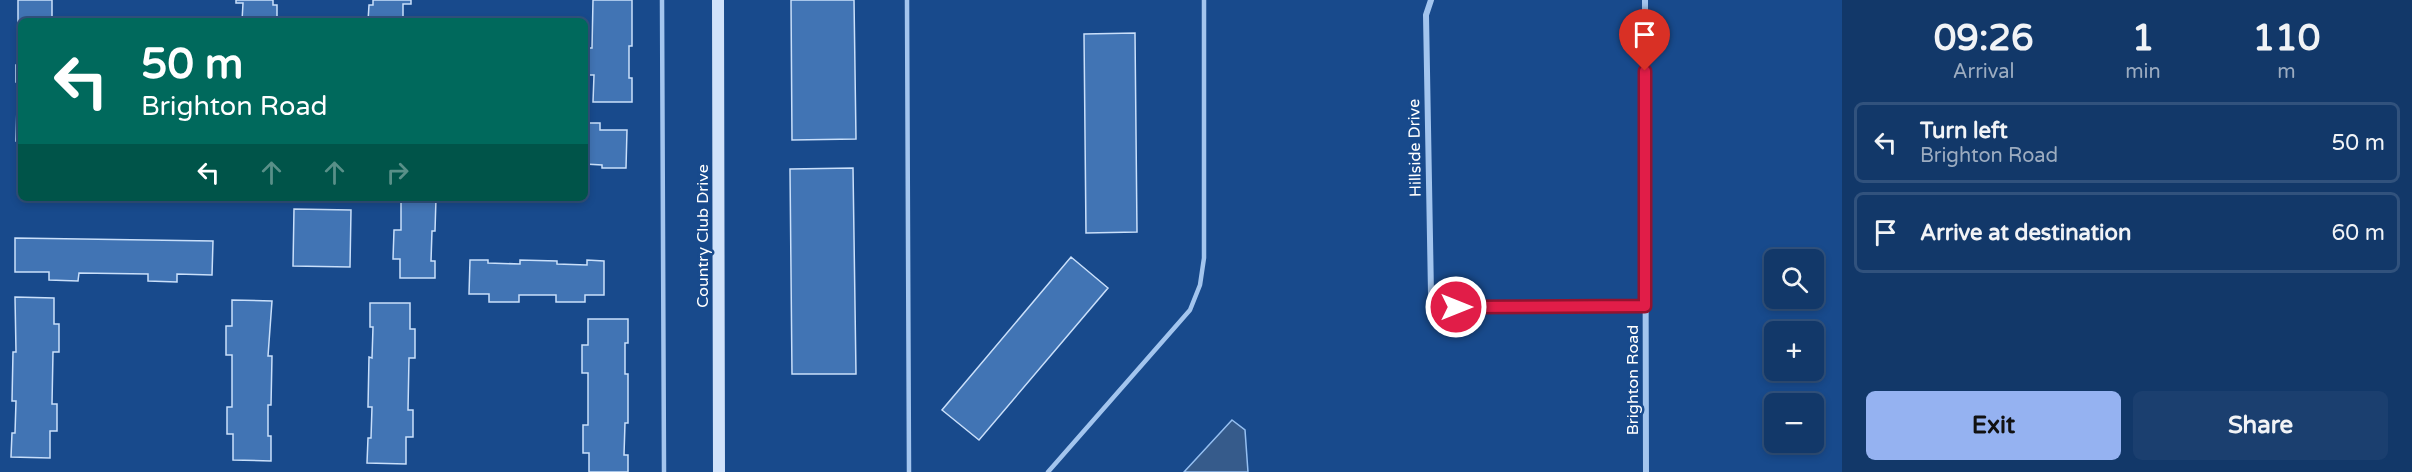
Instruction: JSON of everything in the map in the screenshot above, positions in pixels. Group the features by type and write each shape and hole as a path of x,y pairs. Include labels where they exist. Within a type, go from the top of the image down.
{"street":[{"name":"Country Club Drive","path":"718,0 719,472"},
{"name":"Brighton Road","path":"1645,0 1646,472"},
{"name":"Hillside Drive","path":"1431,1 1426,15 1431,294 1437,300 1456,307 1645,306"}],"lane":[{"path":"662,0 664,472"},
{"path":"907,0 909,472"},
{"path":"1048,472 1191,310 1200,285 1204,258 1204,0"}],"water":[{"path":"1232,420 1245,430 1248,472 1184,472"}],"building":[{"path":"18,0 52,0 52,18 18,18"},
{"path":"236,0 273,0 273,5 277,5 277,18 242,18 243,3 236,3"},
{"path":"373,0 411,0 411,4 403,4 403,18 368,18 369,5 373,5"},
{"path":"593,0 632,0 629,78 632,78 632,102 593,102 594,75 588,75 588,48 592,48"},
{"path":"791,0 854,0 856,139 792,140"},
{"path":"1135,33 1137,232 1086,233 1084,34"},
{"path":"16,65 18,65 18,82 16,82"},
{"path":"17,106 18,106 18,141 16,141"},
{"path":"588,123 600,123 600,130 627,130 626,168 602,168 602,165 588,164"},
{"path":"853,168 856,374 792,374 790,169"},
{"path":"401,201 436,201 431,261 435,261 435,278 400,278 400,259 393,259 394,230 401,230"},
{"path":"294,209 351,210 350,267 293,266"},
{"path":"15,238 213,241 212,275 177,274 177,282 148,281 148,274 79,273 78,281 49,280 49,272 15,272"},
{"path":"1071,257 1108,288 979,440 942,410"},
{"path":"470,260 520,264 520,260 557,261 557,264 587,265 587,260 604,261 604,295 585,295 585,302 556,302 556,295 519,295 519,302 489,302 489,294 469,294"},
{"path":"15,297 54,298 54,324 59,324 59,352 53,352 52,404 57,404 57,431 50,431 50,458 11,457 12,433 15,433 16,401 12,401 13,352 16,352"},
{"path":"232,300 272,301 268,356 272,356 271,405 268,405 271,461 233,460 233,434 227,434 227,407 232,407 232,355 226,355 226,326 232,326"},
{"path":"370,303 410,303 410,329 415,329 415,358 409,358 408,410 413,410 413,437 406,437 406,464 367,463 372,407 368,407 369,357 372,358 373,327 370,327"},
{"path":"588,319 628,319 625,374 628,374 628,423 625,423 624,455 628,455 628,472 589,472 589,453 583,453 583,425 588,425 588,373 582,373 582,345 588,345"}],"route":[{"path":"1456,307 1645,306 1645,71"}]}
